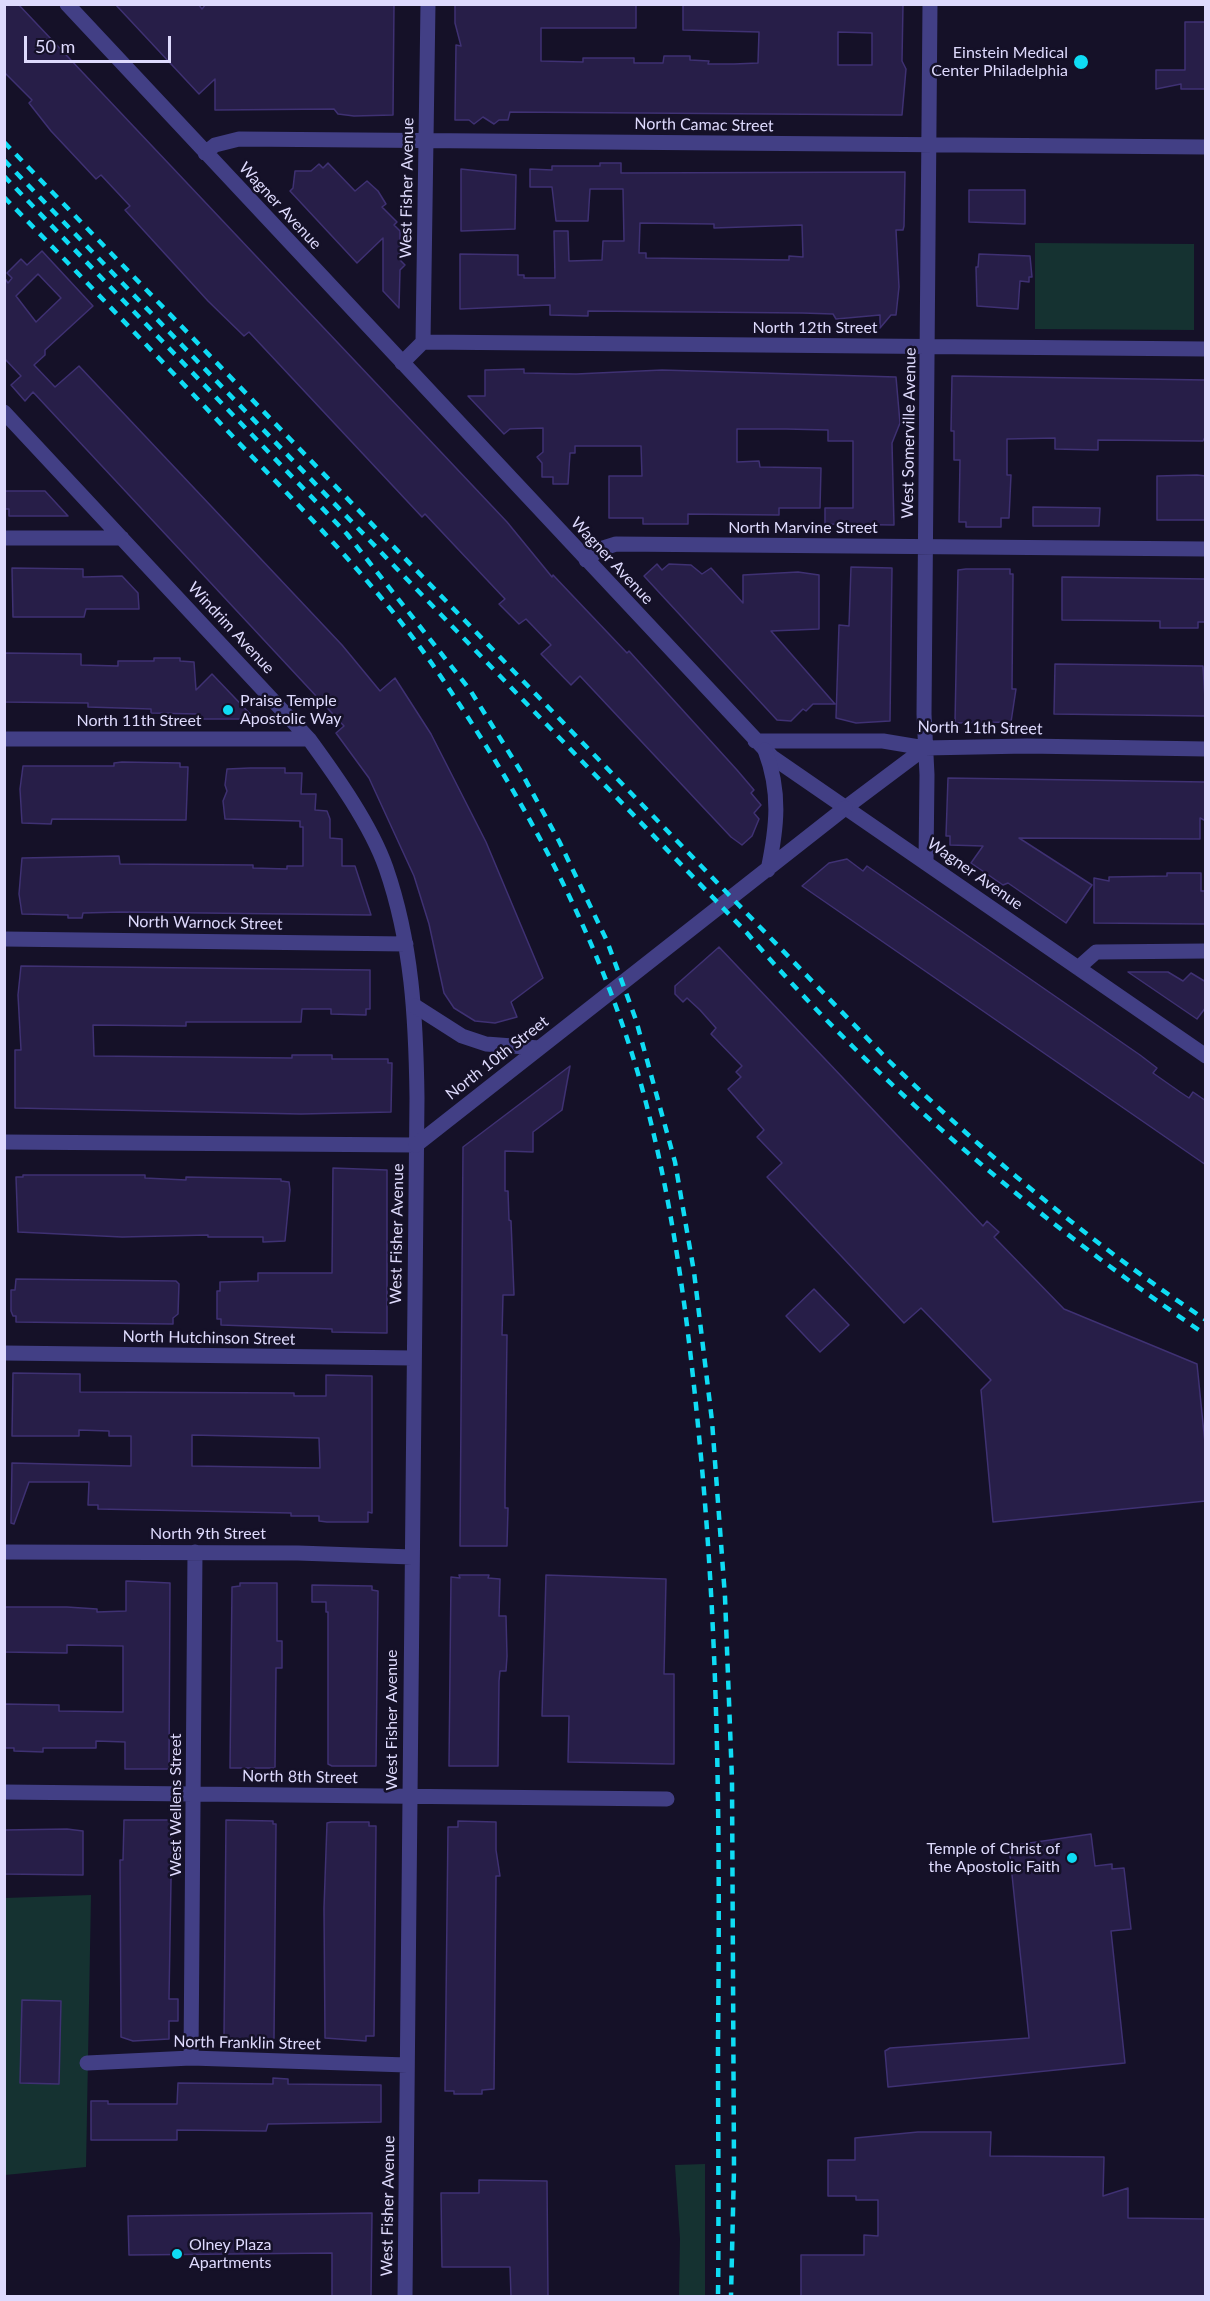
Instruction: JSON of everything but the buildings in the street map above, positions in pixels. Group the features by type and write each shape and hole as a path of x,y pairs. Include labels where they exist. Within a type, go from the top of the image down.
{"street":[{"name":"Wagner Avenue","path":"67,4 760,745 846,808 1206,1056"},
{"name":"West Fisher Avenue","path":"423,342 428,4"},
{"name":"West Somerville Avenue","path":"926,862 930,4"},
{"name":"North Camac Street","path":"205,153 215,145 239,139 1206,147"},
{"name":"North 12th Street","path":"423,342 1206,349"},
{"path":"402,363 423,342"},
{"name":"Windrim Avenue","path":"4,412 309,739 350,799 385,866 406,944 415,1006 416,1145"},
{"path":"4,538 122,537"},
{"name":"North Marvine Street","path":"586,560 600,549 616,544 1206,549"},
{"name":"North 11th Street","path":"4,739 309,739"},
{"name":"North 11th Street","path":"760,745 883,741 925,748 1027,746 1206,749"},
{"path":"760,745 774,780 778,808 768,870"},
{"name":"North 10th Street","path":"416,1145 925,748"},
{"name":"North Warnock Street","path":"4,939 406,944"},
{"path":"1078,968 1096,952 1206,951"},
{"path":"415,1006 462,1036 486,1044 539,1048"},
{"path":"4,1142 416,1145"},
{"name":"West Fisher Avenue","path":"405,2296 416,1145"},
{"name":"North Hutchinson Street","path":"4,1353 413,1358"},
{"name":"North 9th Street","path":"4,1552 195,1552 411,1557"},
{"name":"West Wellens Street","path":"191,2058 195,1552"},
{"name":"North 8th Street","path":"4,1792 667,1799"},
{"name":"North Franklin Street","path":"87,2063 191,2058 407,2065"}],"green space":[{"path":"1035,243 1194,244 1194,330 1035,329"},
{"path":"91,1895 86,2167 5,2175 5,1898"},
{"path":"705,2164 705,2296 679,2296 680,2239 675,2165"}],"railway":[{"path":"4,142 889,1061 1002,1165 1081,1230 1206,1320"},
{"path":"4,160 747,933 851,1045 906,1098 1022,1198 1143,1291 1206,1335"},
{"path":"4,176 347,534 470,690 520,770 559,841 607,941 636,1020 675,1162 694,1272 712,1421 725,1597 732,1780 734,2169 731,2296"},
{"path":"4,197 316,524 415,640 499,766 527,815 579,917 622,1023 652,1125 672,1222 692,1369 708,1539 715,1682 719,1897 718,2296"}],"place":[{"name":"Einstein Medical Center Philadelphia","path":"1081,62"},
{"name":"Praise Temple Apostolic Way","path":"228,710"},
{"name":"Temple of Christ of the Apostolic Faith","path":"1072,1858"},
{"name":"Olney Plaza Apartments","path":"177,2254"}]}
